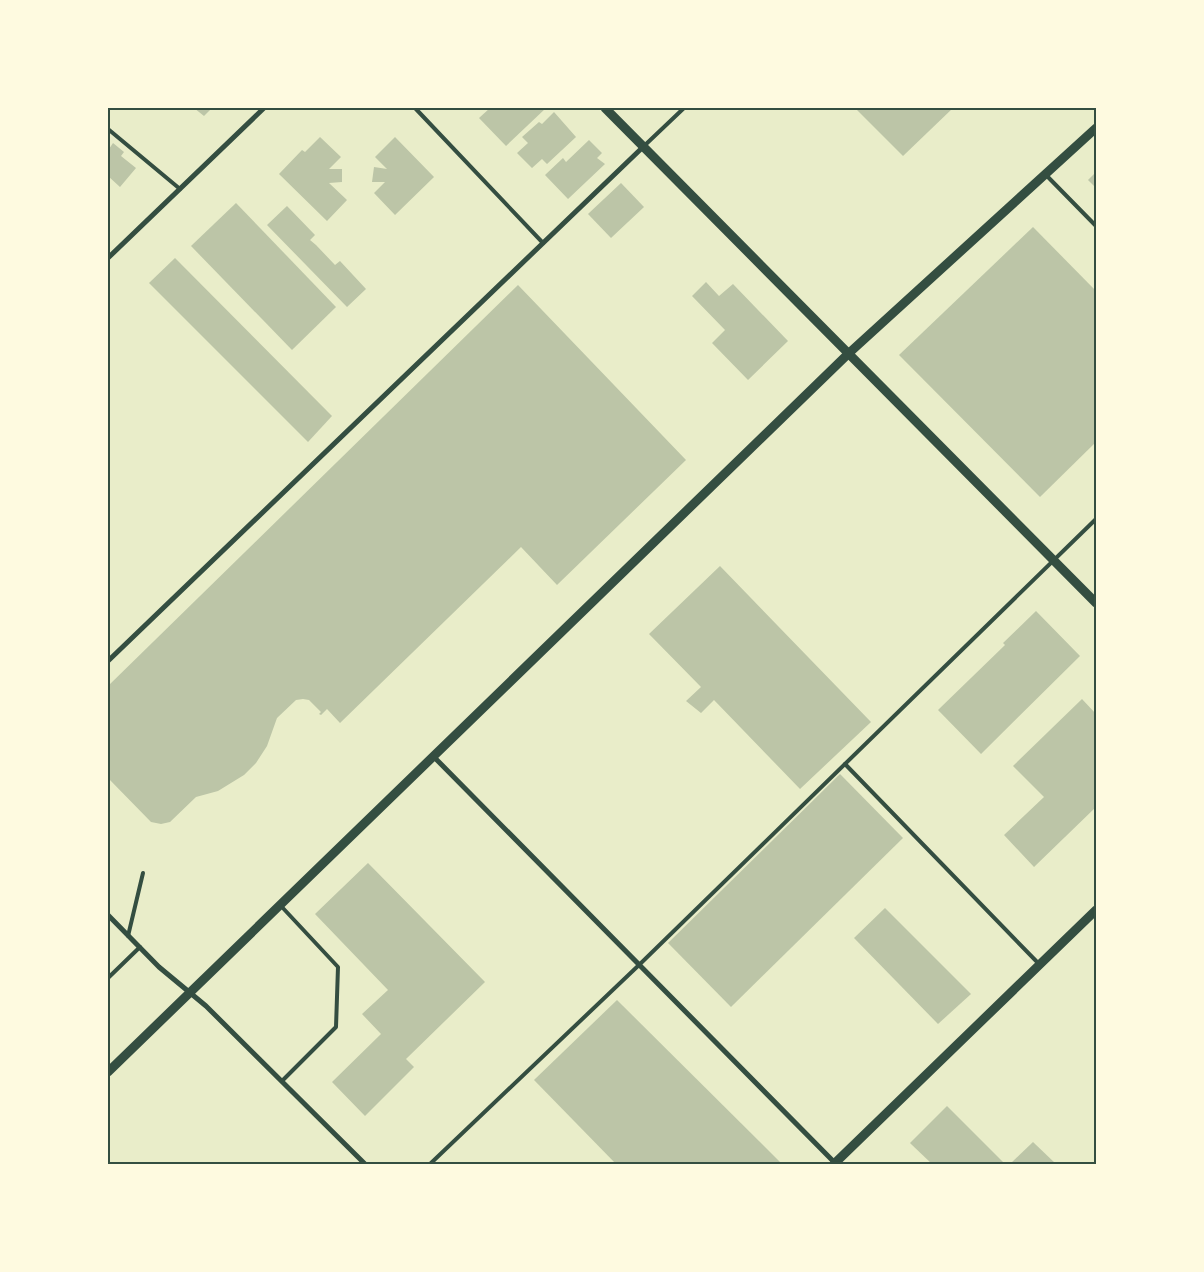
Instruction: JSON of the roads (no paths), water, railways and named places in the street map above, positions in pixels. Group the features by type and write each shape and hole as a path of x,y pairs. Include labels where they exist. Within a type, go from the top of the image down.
{"street":[{"path":"108,258 264,108"},
{"path":"605,108 1096,603"},
{"path":"108,1072 848,354 1096,128"},
{"path":"108,661 643,147"},
{"path":"433,756 835,1164 1096,910"},
{"path":"108,915 159,967 206,1006 364,1164"}],"lane":[{"path":"415,108 543,243"},
{"path":"643,147 684,108"},
{"path":"108,129 180,188"},
{"path":"1046,175 1096,226"},
{"path":"430,1164 639,965 1096,519"},
{"path":"845,764 1040,965"},
{"path":"128,936 143,873"},
{"path":"280,904 338,967 336,1027 282,1081"},
{"path":"108,978 140,947"}]}
